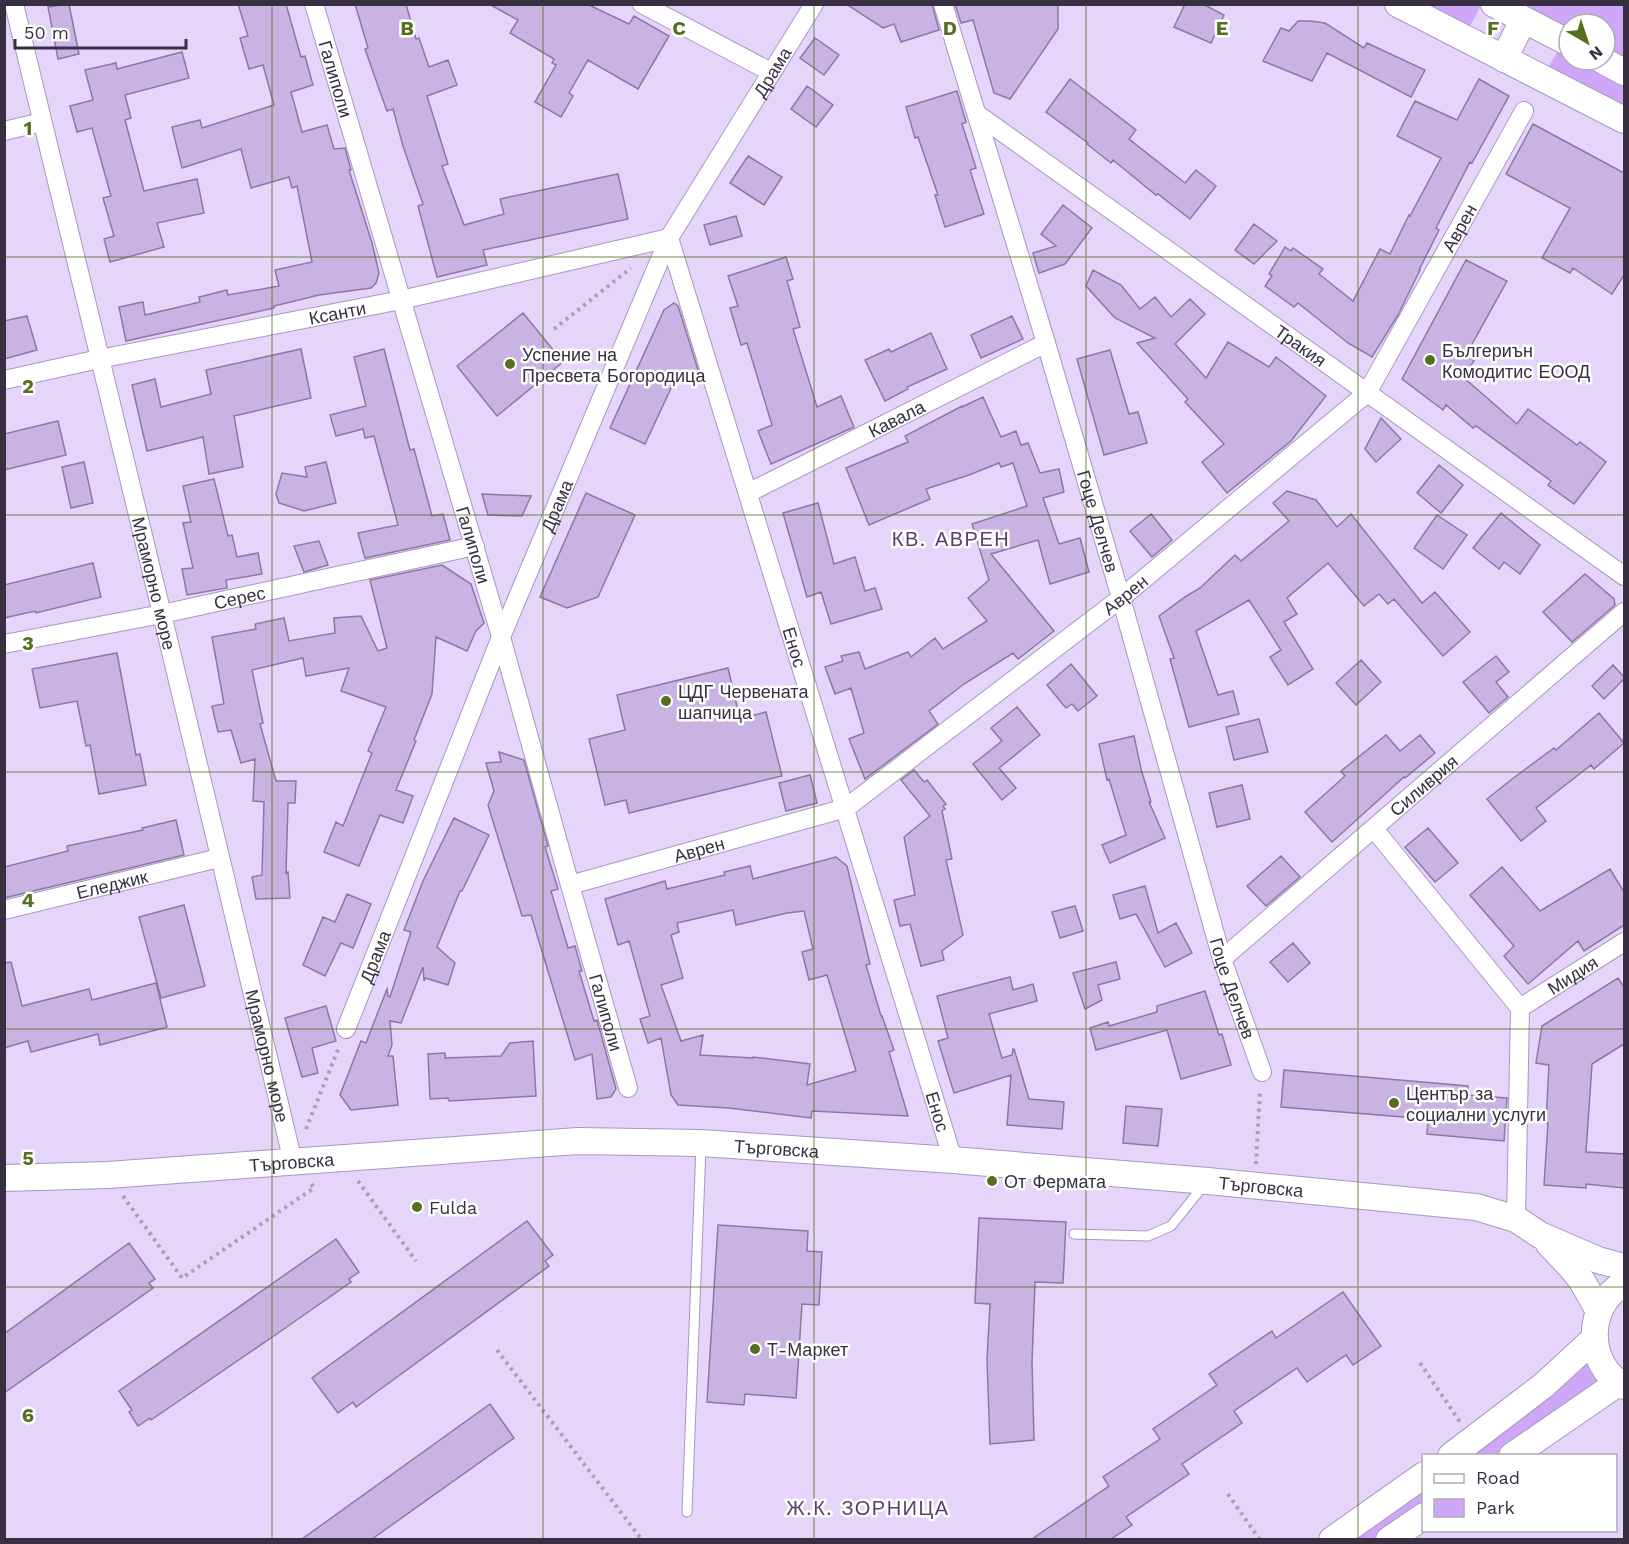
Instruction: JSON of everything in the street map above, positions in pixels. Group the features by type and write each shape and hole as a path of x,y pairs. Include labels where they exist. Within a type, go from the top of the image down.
{"street":[{"name":"Мраморно море","path":"14,4 292,1162"},
{"name":"Галиполи","path":"314,4 475,546 628,1088"},
{"path":"642,4 771,72"},
{"name":"Драма","path":"345,1029 501,637 669,238 814,4"},
{"name":"Гоце Делчев","path":"943,4 1121,598 1222,959 1262,1072"},
{"path":"1398,4 1624,120"},
{"path":"1494,4 1525,16 1557,36"},
{"path":"1504,59 1525,16"},
{"name":"Аврен","path":"570,885 846,808 1121,598 1368,393 1524,111"},
{"name":"Тракия","path":"976,114 1624,576"},
{"path":"4,131 42,122"},
{"name":"Ксанти","path":"4,380 99,359 401,300 669,238"},
{"name":"Енос","path":"669,238 953,1160"},
{"name":"Кавала","path":"748,493 1046,343"},
{"name":"Серес","path":"4,644 162,614 475,546"},
{"name":"Силиврия","path":"1222,959 1624,612"},
{"path":"1374,829 1520,1008 1515,1219"},
{"name":"Еледжик","path":"4,910 219,858"},
{"name":"Мидия","path":"1520,1008 1624,942"},
{"name":"Търговска","path":"4,1178 108,1175 578,1141 701,1143 953,1160 1208,1181 1476,1207 1515,1219 1540,1235 1598,1260 1624,1268"},
{"name":"Търговска","path":"1540,1235 1582,1281 1599,1311"},
{"path":"1514,1454 1621,1384 1609,1374 1602,1364 1596,1351 1594,1338 1599,1311 1608,1297 1624,1284"},
{"path":"1452,1454 1544,1385 1594,1338"},
{"path":"1332,1539 1422,1476"},
{"path":"1389,1539 1422,1517"}],"lane":[{"path":"687,1512 701,1143"},
{"path":"1074,1234 1148,1236 1171,1226 1208,1181"}],"path":[{"path":"554,329 632,267"},
{"path":"108,1175 182,1278 314,1188 292,1162 345,1029"},
{"path":"1254,1185 1262,1072"},
{"path":"341,1158 416,1261"},
{"path":"497,1350 642,1539"},
{"path":"1420,1363 1473,1440"},
{"path":"1228,1494 1260,1539"}],"green space":[{"path":"1398,5 1481,5 1464,38"},
{"path":"1531,5 1624,5 1624,120 1542,78 1557,52 1557,72 1617,72 1617,12 1557,12 1557,36 1524,20"},
{"path":"1594,1339 1609,1374 1513,1454 1453,1454"},
{"path":"1422,1476 1422,1517 1389,1539 1332,1540"}],"building":[{"path":"69,4 79,54 58,59 48,7"},
{"path":"238,4 286,4 301,57 305,56 313,85 291,92 302,132 327,125 334,149 345,148 351,170 349,170 379,273 376,283 371,288 319,295 274,306 274,308 126,341 119,307 143,302 145,315 200,302 199,297 227,290 228,295 279,286 275,270 312,262 297,186 292,188 289,177 251,188 241,149 182,168 172,127 200,120 202,128 274,105 263,65 249,69 240,38 248,36"},
{"path":"355,4 406,4 416,39 419,38 429,67 448,60 457,85 427,96 448,164 442,166 464,225 504,214 500,199 618,174 628,219 483,250 487,265 437,277 418,206 423,204 393,109 387,111 365,49 368,48"},
{"path":"489,4 587,4 629,24 634,16 669,36 638,89 588,60 569,93 573,96 561,117 535,102 556,65 552,63 554,59 510,33 518,20"},
{"path":"846,4 932,4 939,30 901,42 894,24 883,28"},
{"path":"955,4 1058,4 1058,29 1010,99 994,93 973,20 961,23"},
{"path":"1185,4 1203,4 1224,15 1211,43 1174,27"},
{"path":"1298,21 1325,23 1364,48 1367,43 1425,70 1411,97 1327,53 1312,81 1263,61 1281,28 1289,31"},
{"path":"815,38 839,55 824,75 800,58"},
{"path":"182,52 189,78 125,95 131,118 125,120 144,191 197,179 204,213 157,223 164,247 110,262 104,239 114,236 103,198 111,196 92,128 77,132 70,106 93,100 85,70 116,63 117,69"},
{"path":"1070,79 1136,130 1129,139 1185,183 1196,170 1216,186 1190,219 1113,160 1111,163 1046,112"},
{"path":"1479,79 1509,96 1472,163 1470,162 1436,228 1439,230 1398,315 1372,357 1348,343 1298,303 1294,307 1265,286 1272,276 1269,274 1285,247 1291,251 1293,248 1323,269 1319,274 1353,301 1380,249 1390,254 1441,158 1397,136 1415,101 1457,120"},
{"path":"807,86 833,105 816,127 791,109"},
{"path":"957,91 966,122 962,124 976,168 970,170 984,214 945,227 935,195 938,195 918,137 915,138 906,107"},
{"path":"1533,124 1624,173 1624,275 1612,294 1573,268 1570,273 1542,258 1570,208 1506,174"},
{"path":"748,156 782,177 764,205 730,183"},
{"path":"1063,205 1092,228 1065,264 1039,273 1033,253 1056,246 1041,234"},
{"path":"736,216 742,236 710,245 704,225"},
{"path":"1254,224 1277,241 1254,264 1235,250"},
{"path":"786,257 793,279 787,281 800,327 793,329 817,407 841,396 854,427 771,464 758,431 772,425 747,343 741,345 730,308 738,306 728,276"},
{"path":"1466,260 1507,281 1466,355 1474,361 1463,377 1517,424 1528,409 1577,445 1580,442 1606,462 1574,504 1548,485 1551,481 1476,426 1473,428 1446,405 1443,410 1402,379"},
{"path":"1093,270 1121,285 1140,309 1155,297 1171,317 1190,299 1205,314 1175,344 1206,378 1228,342 1269,367 1276,357 1326,396 1291,441 1227,493 1202,462 1224,444 1185,402 1188,399 1137,343 1155,338 1115,318 1086,286"},
{"path":"674,303 678,306 700,376 673,384 645,444 610,428 664,310"},
{"name":"Успение на Пресвета Богородица","path":"523,313 563,362 497,416 457,366"},
{"path":"27,316 37,350 4,359 4,321"},
{"path":"1012,316 1023,339 981,358 971,335"},
{"path":"931,333 947,369 907,387 908,389 885,401 865,360 889,349 891,352"},
{"path":"301,349 311,398 234,416 243,467 209,474 203,437 147,451 132,385 155,379 161,407 211,394 206,370"},
{"path":"384,349 410,450 414,449 432,516 443,514 450,540 365,558 358,533 398,525 374,436 365,438 363,429 336,436 330,415 366,406 354,357"},
{"path":"1110,350 1129,414 1138,412 1147,443 1104,455 1077,359"},
{"path":"983,397 1001,437 1016,431 1021,445 1028,443 1040,473 1059,469 1064,492 1043,498 1059,544 1080,538 1089,572 1050,584 1038,540 991,554 1054,631 1018,659 1013,653 964,684 929,711 938,724 865,779 849,739 864,733 851,688 835,694 825,667 843,661 841,656 859,652 865,669 908,652 911,657 935,638 943,649 987,621 968,598 989,580 972,524 1027,506 1013,463 1001,467 999,463 926,489 930,499 869,525 846,468 908,442 905,436"},
{"path":"1381,418 1401,439 1376,462 1365,449"},
{"path":"58,421 66,455 4,470 4,434"},
{"path":"84,462 93,503 71,508 62,467"},
{"path":"326,462 336,503 304,511 279,503 276,494 282,473 307,477 305,467"},
{"path":"1439,465 1463,485 1441,513 1417,493"},
{"path":"214,479 228,536 232,535 237,557 258,553 262,574 226,580 227,588 187,595 182,569 193,568 183,523 191,522 183,486"},
{"path":"1287,491 1316,500 1337,527 1351,514 1422,603 1435,592 1470,632 1443,656 1394,599 1388,604 1379,594 1364,606 1328,563 1287,598 1297,614 1284,622 1313,669 1288,685 1270,657 1281,650 1249,600 1196,631 1218,695 1233,691 1239,714 1189,727 1170,659 1174,658 1159,616 1200,588 1235,555 1241,561 1289,521 1273,503"},
{"path":"586,493 635,515 598,597 567,608 540,597"},
{"path":"482,494 531,496 522,516 488,515"},
{"path":"818,503 834,564 855,557 865,591 875,588 882,609 831,624 821,592 807,597 783,513"},
{"path":"1501,513 1540,545 1520,574 1504,562 1499,569 1473,548"},
{"path":"1151,514 1172,540 1152,557 1130,531"},
{"path":"1437,515 1467,535 1443,569 1414,548"},
{"path":"319,541 328,565 304,572 294,546"},
{"path":"93,563 101,597 36,613 35,611 4,618 4,585"},
{"path":"442,565 471,584 484,623 476,631 467,651 436,637 432,694 396,790 413,796 403,823 380,815 359,866 324,852 336,822 343,826 372,753 368,751 386,707 341,691 349,668 306,676 303,658 252,670 263,723 260,724 276,781 296,781 295,803 288,803 286,873 288,872 290,898 256,899 252,877 262,875 264,802 253,801 255,759 241,763 231,730 218,732 212,706 224,704 212,637 256,629 255,624 284,618 289,641 335,633 334,618 361,616 378,651 387,648 370,580"},
{"path":"1585,574 1614,599 1615,605 1572,642 1543,612"},
{"path":"117,653 136,755 140,754 146,785 99,794 90,745 86,746 77,701 40,708 32,669"},
{"path":"1496,656 1509,672 1496,682 1508,697 1489,713 1463,682"},
{"path":"1361,660 1381,682 1356,705 1336,683"},
{"path":"1071,664 1097,696 1078,711 1072,704 1066,708 1047,685"},
{"path":"1613,665 1624,679 1604,699 1592,686"},
{"path":"728,668 740,719 766,712 782,776 629,813 626,800 605,805 589,739 625,730 617,695"},
{"path":"1017,707 1040,735 999,768 1016,788 1002,800 973,764 1002,741 991,728"},
{"path":"1599,713 1624,743 1594,769 1591,765 1536,808 1546,821 1521,841 1487,799 1554,748 1556,750"},
{"path":"1259,719 1268,752 1234,760 1226,727"},
{"path":"1386,735 1400,751 1420,735 1435,753 1404,777 1332,842 1305,812 1345,776 1341,771"},
{"path":"1134,736 1151,802 1149,802 1165,838 1110,863 1102,845 1126,835 1109,779 1107,780 1099,744"},
{"path":"499,752 524,760 548,846 545,847 558,889 551,891 568,948 575,946 582,971 579,971 594,1021 597,1020 616,1089 611,1097 597,1099 592,1054 575,1060 531,915 522,916 488,805 494,791 486,763 501,762"},
{"path":"914,770 924,782 927,780 946,804 942,811 952,859 946,860 963,935 942,951 944,960 921,966 910,924 900,926 894,900 915,895 904,837 930,816 901,780"},
{"path":"810,775 817,803 786,811 779,783"},
{"path":"1242,785 1250,819 1217,827 1209,793"},
{"path":"454,818 489,835 460,891 437,947 455,963 448,985 425,978 424,981 423,967 401,1023 390,1021 392,1045 388,1056 393,1056 398,1105 351,1110 340,1095 361,1041 366,1043 387,989 390,997 411,932 404,930 423,881"},
{"path":"176,820 184,855 4,898 4,867 68,851 67,846 143,830 142,828"},
{"path":"1428,828 1458,863 1435,882 1405,847"},
{"path":"1281,856 1300,877 1266,906 1247,886"},
{"path":"836,857 847,866 870,964 866,965 894,1050 889,1052 908,1116 812,1111 811,1118 729,1108 678,1105 671,1095 661,1038 648,1043 640,1019 650,1016 629,941 618,945 605,899 665,881 667,889 725,875 724,872 750,866 753,879","holes":["733,910 736,925 804,911 813,949 802,952 809,980 827,975 856,1071 807,1085 810,1064 753,1057 700,1055 703,1035 681,1041 661,985 683,978 671,935 679,932 677,923"]},
{"path":"1502,867 1540,911 1610,869 1624,892 1624,925 1584,951 1578,941 1528,984 1504,956 1514,946 1470,895"},
{"path":"1145,886 1158,933 1176,923 1192,953 1165,967 1136,914 1120,919 1113,895"},
{"path":"347,894 371,904 353,948 341,943 325,976 303,965 323,917 335,922"},
{"path":"184,905 205,986 161,998 139,917"},
{"path":"1075,906 1083,931 1060,938 1052,912"},
{"path":"1293,943 1310,963 1288,982 1270,962"},
{"path":"11,962 22,1006 89,989 92,1000 156,983 167,1027 100,1045 98,1034 31,1052 28,1041 4,1048 4,963"},
{"path":"1116,962 1120,979 1098,985 1102,1000 1085,1009 1073,973"},
{"path":"1010,977 1013,990 1033,984 1037,1001 989,1014 1002,1058 1012,1055 1014,1049 1029,1099 1064,1102 1062,1129 1007,1125 1011,1075 954,1093 938,1041 948,1038 937,996"},
{"path":"1618,978 1624,987 1624,1044 1592,1064 1586,1152 1624,1154 1624,1188 1586,1184 1586,1188 1544,1185 1549,1065 1536,1063 1542,1026"},
{"path":"1205,991 1231,1065 1181,1079 1167,1030 1096,1050 1090,1028 1108,1022 1109,1026 1157,1012 1157,1006"},
{"path":"326,1006 336,1041 312,1048 318,1073 302,1077 285,1018"},
{"path":"533,1041 536,1096 449,1101 448,1098 430,1099 428,1054 445,1053 445,1058 501,1056 510,1043"},
{"name":"Център за социални услуги","path":"1284,1070 1468,1086 1467,1095 1507,1098 1504,1141 1427,1134 1428,1119 1281,1107"},
{"path":"1126,1106 1162,1109 1158,1146 1123,1143"},
{"path":"979,1218 1066,1222 1063,1283 1035,1282 1032,1362 1034,1440 990,1444 987,1360 990,1304 975,1303"},
{"path":"527,1221 553,1255 545,1261 549,1266 356,1407 353,1402 338,1413 312,1378"},
{"name":"Т-Маркет","path":"718,1225 808,1231 807,1251 822,1252 819,1305 802,1304 796,1398 745,1394 744,1405 707,1402"},
{"path":"336,1239 359,1272 349,1279 351,1282 151,1420 150,1418 138,1426 129,1412 132,1410 119,1391"},
{"path":"129,1243 155,1279 149,1283 153,1288 4,1393 4,1334"},
{"path":"1343,1292 1381,1346 1353,1365 1346,1355 1307,1382 1297,1368 1234,1411 1242,1423 1182,1464 1189,1474 1126,1517 1132,1525 1111,1539 1032,1539 1109,1486 1103,1477 1160,1439 1153,1429 1217,1385 1209,1374 1272,1331 1276,1338"},
{"path":"490,1404 514,1438 372,1539 302,1539"}],"place":[{"name":"Бългериън Комодитис ЕООД","path":"1430,360"},
{"name":"Успение на Пресвета Богородица","path":"510,364"},
{"name":"ЦДГ Червената шапчица","path":"666,701"},
{"name":"Център за социални услуги","path":"1394,1103"},
{"name":"От Фермата","path":"992,1181"},
{"name":"Fulda","path":"417,1207"},
{"name":"Т-Маркет","path":"755,1349"}],"district":[{"name":"КВ. АВРЕН","path":"951,539"},
{"name":"Ж.К. ЗОРНИЦА","path":"868,1508"}]}
